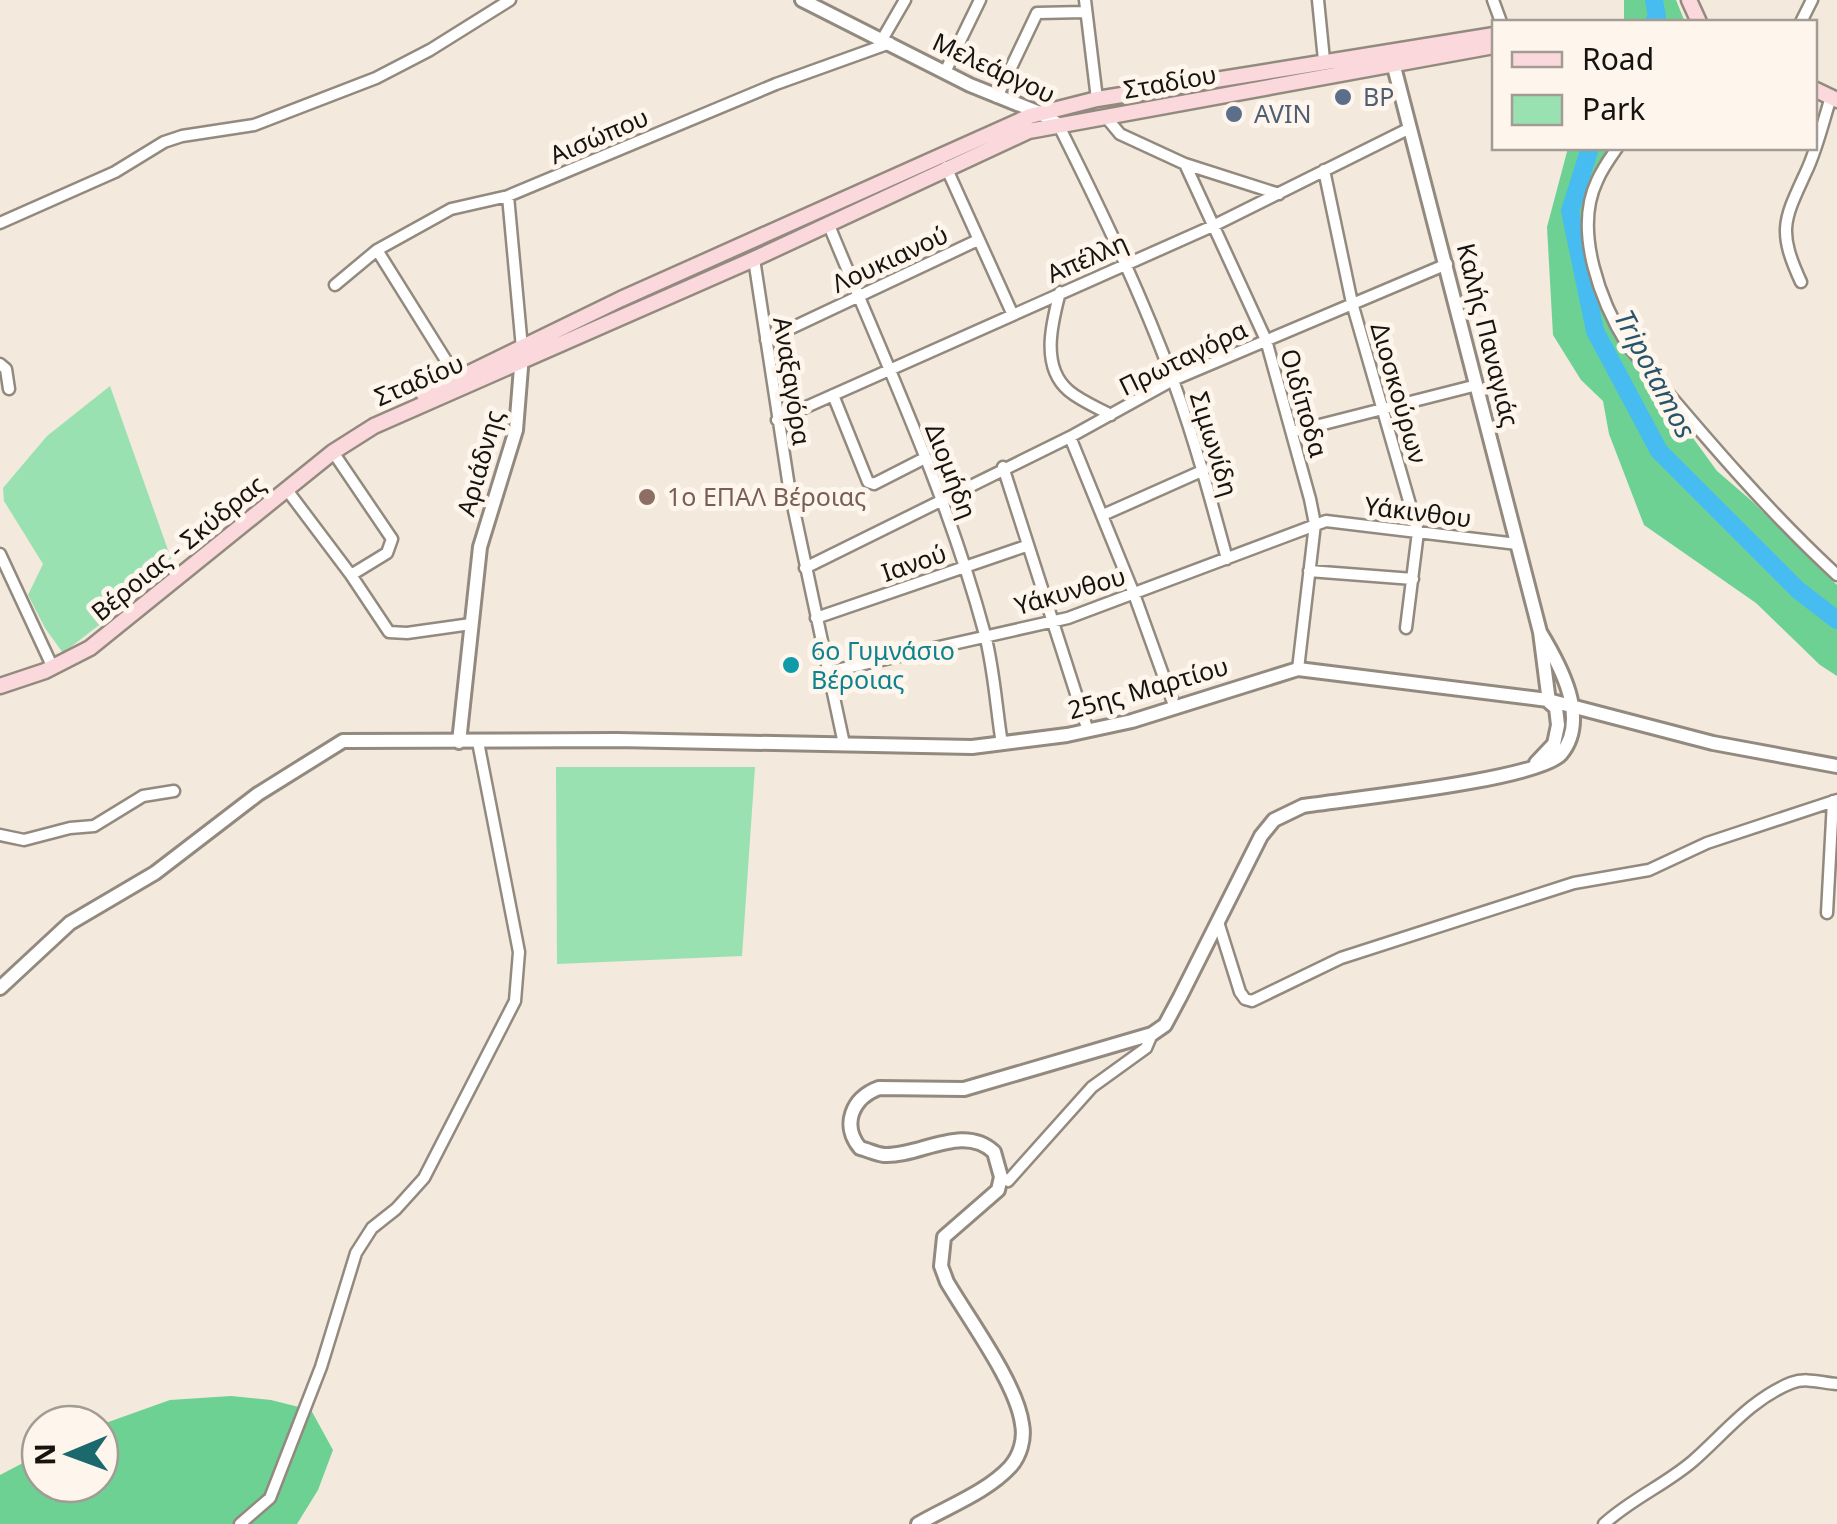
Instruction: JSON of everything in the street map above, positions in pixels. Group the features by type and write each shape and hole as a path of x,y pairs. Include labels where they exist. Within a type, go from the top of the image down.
{"main road":[{"name":"Σταδίου","path":"374,426 383,415 457,378 754,259 1013,137 1058,124 1492,35"},
{"name":"Σταδίου","path":"374,426 522,355 620,299 1040,113 1098,99 1324,60 1392,58 1492,46"},
{"name":"Βέροιας - Σκύδρας","path":"0,686 54,668 90,648 333,452 374,426"}],"street":[{"path":"0,224 116,172 164,142 254,125 376,78 510,0"},
{"name":"Μελεάργου","path":"802,0 832,5 945,72 1058,124"},
{"path":"887,40 905,0"},
{"path":"945,72 980,0"},
{"path":"1318,0 1324,60"},
{"path":"997,97 1038,13 1085,6 1098,99"},
{"name":"Αισώπου","path":"335,285 377,250 452,209 476,200 508,196 887,40"},
{"name":"Καλής Παναγιάς","path":"1392,58 1540,632 1549,702 1557,713 1555,741 1541,760 1525,769"},
{"path":"1817,144 1834,99"},
{"path":"1105,116 1120,134 1185,164 1280,194"},
{"name":"Σιμωνίδη","path":"1058,124 1173,380 1204,470 1227,559"},
{"name":"Απέλλη","path":"778,420 1215,225 1410,128"},
{"path":"1616,150 1595,184 1590,220 1596,277 1612,320 1628,346 1746,483 1837,575"},
{"path":"1801,282 1787,244 1787,209 1815,150"},
{"name":"Οιδίποδα","path":"1185,164 1266,340 1315,524 1298,668"},
{"path":"946,167 1012,313"},
{"name":"Διοσκούρων","path":"1324,170 1352,304 1418,532 1406,628"},
{"name":"Αριάδνης","path":"459,742 480,547 516,430 522,355 508,196"},
{"name":"Διομήδη","path":"828,223 890,368 964,566 985,635 1002,744"},
{"name":"Λουκιανού","path":"766,340 978,240"},
{"path":"377,250 457,378"},
{"name":"Αναξαγόρα","path":"754,259 805,568 844,744"},
{"name":"Πρωταγόρα","path":"805,568 1070,437 1173,380 1447,264"},
{"path":"1060,292 1050,340 1058,377 1066,389 1111,415"},
{"path":"0,364 6,370 9,388"},
{"path":"1292,432 1477,385"},
{"path":"833,395 868,482 874,484 925,458"},
{"path":"1070,437 1175,708"},
{"path":"333,452 392,538 387,552 351,574"},
{"path":"1004,468 1050,622 1088,731"},
{"path":"1103,515 1204,470"},
{"path":"287,490 391,633 471,624"},
{"name":"Υάκινθου","path":"1315,524 1326,521 1517,544"},
{"name":"Υάκυνθου","path":"828,672 1050,622 1315,524"},
{"name":"Ιανού","path":"816,618 1026,546"},
{"path":"0,554 54,668"},
{"path":"1309,571 1413,579"},
{"name":"Καλής Παναγιάς","path":"1540,632 1573,706"},
{"name":"25ης Μαρτίου","path":"0,988 70,923 155,873 258,794 319,754 343,741 357,739 972,747 1088,731 1298,668 1573,706 1713,743 1837,766"},
{"path":"1001,1177 1008,1181 1092,1087 1146,1048 1152,1034 1171,1014 1261,836 1282,814 1303,806 1475,780 1550,762 1562,752 1574,725 1573,706"},
{"path":"240,1524 270,1498 277,1482 322,1367 356,1253 372,1228 424,1178 516,1001 519,952 478,742"},
{"path":"0,835 24,840 94,826 143,796 174,791"},
{"path":"1218,922 1240,992 1252,1001 1341,958 1574,883 1649,870 1706,844 1835,801 1826,913"},
{"path":"918,1524 998,1479 1020,1452 1020,1414 941,1266 944,1236 992,1196 1001,1177 994,1152 981,1143 955,1142 884,1155 860,1148 850,1130 854,1108 867,1092 879,1088 964,1089 1152,1034"},
{"path":"1604,1524 1625,1505 1693,1462 1750,1408 1804,1380 1837,1384"}],"green space":[{"path":"1624,0 1676,0 1684,20 1624,20"},
{"path":"1567,150 1608,150 1593,198 1589,249 1612,327 1717,471 1837,585 1837,676 1820,665 1756,603 1644,525 1609,434 1603,401 1581,380 1553,335 1547,227"},
{"path":"110,386 174,567 63,653 28,595 43,564 4,501 3,488 47,436"},
{"path":"556,767 755,767 742,956 557,964"},
{"path":"231,1396 311,1410 333,1450 318,1490 297,1524 0,1524 0,1475 20,1464 20,1504 120,1504 120,1418 170,1400"}],"waterway":[{"name":"Tripotamos","path":"1654,0 1655,20"},
{"name":"Tripotamos","path":"1589,150 1570,211 1595,331 1659,451 1798,590 1837,620"}],"place":[{"name":"BP","path":"1343,97"},
{"name":"AVIN","path":"1234,114"},
{"name":"1ο ΕΠΑΛ Βέροιας","path":"647,497"},
{"name":"6ο Γυμνάσιο Βέροιας","path":"791,665"}]}
